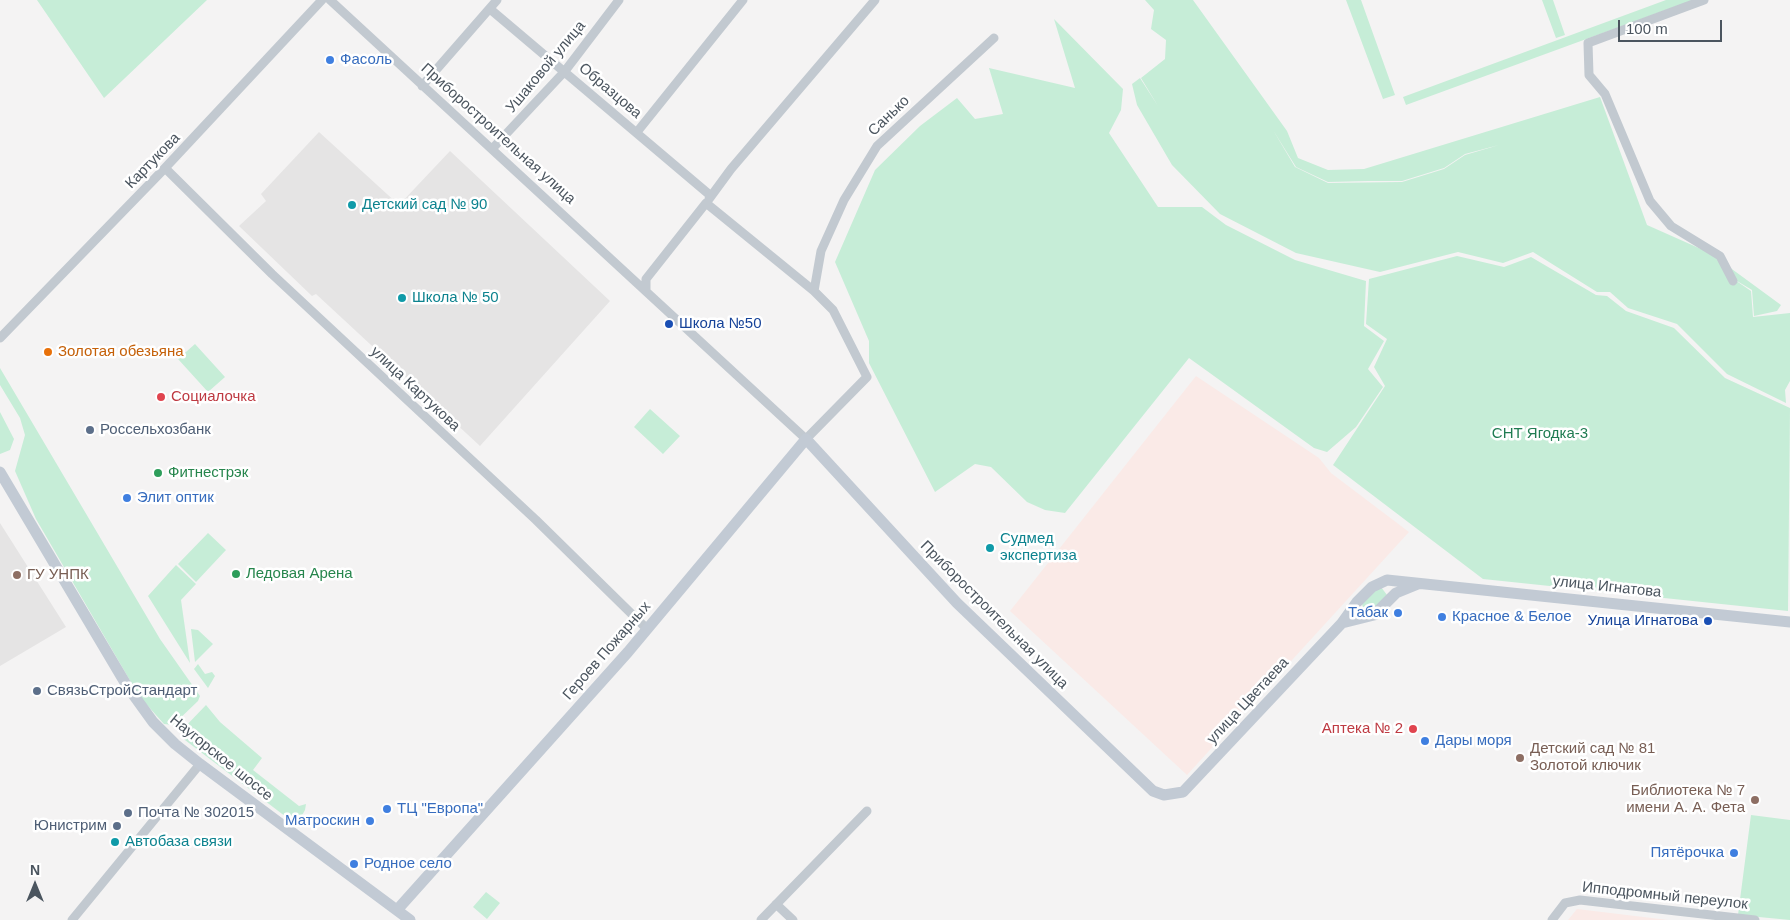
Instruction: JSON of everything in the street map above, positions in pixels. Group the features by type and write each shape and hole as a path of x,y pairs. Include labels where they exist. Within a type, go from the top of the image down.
{"main road":[{"name":"Героев Пожарных","path":"397,910 647,628 806,439"},
{"name":"Приборостроительная улица","path":"806,439 978,623 1153,790 1164,795 1172,795"},
{"name":"Наугорское шоссе","path":"0,472 138,703 167,737 200,764 410,920"},
{"name":"улица Игнатова","path":"1378,584 1394,580 1790,622"},
{"name":"улица Игнатова","path":"1368,617 1374,615 1396,592 1420,583"},
{"name":"улица Цветаева","path":"1172,795 1183,792 1190,786 1342,623 1357,602 1378,584"},
{"path":"1342,623 1368,617"}],"street":[{"name":"Картукова","path":"0,338 165,168 322,0"},
{"name":"Приборостроительная улица","path":"330,0 806,439"},
{"path":"422,86 497,0"},
{"name":"Ушаковой улица","path":"492,149 564,71 618,0"},
{"path":"637,132 742,0"},
{"path":"646,290 646,279 709,200 731,169 875,0"},
{"path":"1704,0 1588,43 1589,75 1605,94 1650,201 1671,226 1720,256 1733,281"},
{"name":"Образцова","path":"490,9 637,132 709,200"},
{"name":"Санько","path":"814,291 821,251 844,200 877,146 994,38"},
{"name":"улица Картукова","path":"165,168 272,274 536,520 647,628"},
{"path":"709,200 834,310 867,377 806,439"},
{"path":"1378,584 1388,587 1390,593 1389,600"},
{"path":"1357,602 1359,613 1368,617"},
{"path":"72,920 200,764"},
{"path":"761,920 866,811"},
{"name":"Ипподромный переулок","path":"1552,920 1565,903 1580,900 1755,920"},
{"path":"776,904 794,920"}],"shaded area":[{"path":"319,132 399,205 450,151 610,301 480,446 316,294 312,296 239,226 266,201 261,194"},
{"path":"1196,376 1319,458 1331,473 1409,532 1187,775 1010,611"},
{"name":"ГУ УНПК","path":"0,523 66,627 0,666"},
{"path":"1577,909 1660,919 1668,920 1568,920"}],"green space":[{"path":"37,0 207,0 104,98"},
{"path":"1145,0 1193,0 1287,131 1298,158 1328,170 1364,169 1600,97 1647,225 1710,253 1781,305 1777,311 1754,316 1752,290 1732,278 1751,291 1753,317 1790,313 1790,381 1785,390 1786,403 1727,374 1677,324 1628,308 1610,292 1597,292 1533,252 1503,263 1458,252 1380,272 1296,253 1220,214 1172,165 1137,105 1132,84 1140,78 1158,106 1141,78 1165,59 1166,40 1151,29 1154,10","holes":["1273,130 1296,167 1328,182 1402,181 1444,168 1465,154 1499,145 1465,155 1444,169 1402,182 1328,183 1295,167"]},
{"path":"1346,0 1361,0 1395,95 1383,99"},
{"path":"1542,0 1553,0 1565,35 1556,38"},
{"path":"1666,0 1693,0 1406,105 1403,97"},
{"path":"1054,19 1123,89 1121,110 1109,133 1158,207 1202,207 1226,225 1295,260 1366,281 1364,326 1384,341 1368,369 1383,387 1356,427 1327,452 1314,448 1189,358 1065,513 1045,510 1027,502 991,467 975,464 935,492 869,363 869,341 835,262 875,170 920,126 957,98 975,119 1003,114 989,68 1075,88"},
{"name":"СНТ Ягодка-3","path":"1457,256 1504,267 1531,257 1596,295 1607,296 1626,311 1674,328 1725,378 1790,408 1788,611 1483,579 1333,465 1385,386 1374,367 1387,339 1366,324 1369,279"},
{"path":"195,344 225,377 208,392 178,359"},
{"path":"0,368 160,639 200,696 198,701 173,725 164,724 139,696 36,519 15,471 25,435 20,418 0,385"},
{"path":"650,409 680,436 663,454 634,427"},
{"path":"0,412 14,439 10,450 0,454"},
{"path":"208,533 226,550 196,582 178,564"},
{"path":"176,565 196,584 181,600 190,663 148,596"},
{"path":"1381,587 1387,595 1374,611 1364,611 1362,604 1376,589"},
{"path":"191,629 198,630 213,644 195,662"},
{"path":"198,664 205,674 212,672 215,676 208,688 194,669"},
{"path":"206,705 220,722 262,758 253,770 299,806 306,804 299,821 294,823 181,737 181,731"},
{"path":"1751,815 1790,820 1790,920 1738,915"},
{"path":"486,892 500,903 487,919 473,907"}],"place":[{"name":"Фасоль","path":"330,60"},
{"name":"Детский сад № 90","path":"352,205"},
{"name":"Школа № 50","path":"402,298"},
{"name":"Школа №50","path":"669,324"},
{"name":"Золотая обезьяна","path":"48,352"},
{"name":"Социалочка","path":"161,397"},
{"name":"Россельхозбанк","path":"90,430"},
{"name":"Фитнестрэк","path":"158,473"},
{"name":"Элит оптик","path":"127,498"},
{"name":"Судмед экспертиза","path":"990,548"},
{"name":"Ледовая Арена","path":"236,574"},
{"name":"ГУ УНПК","path":"17,575"},
{"name":"Табак","path":"1398,613"},
{"name":"Красное & Белое","path":"1442,617"},
{"name":"Улица Игнатова","path":"1708,621"},
{"name":"СвязьСтройСтандарт","path":"37,691"},
{"name":"Аптека № 2","path":"1413,729"},
{"name":"Дары моря","path":"1425,741"},
{"name":"Детский сад № 81 Золотой ключик","path":"1520,758"},
{"name":"Библиотека № 7 имени А. А. Фета","path":"1755,800"},
{"name":"ТЦ \"Европа\"","path":"387,809"},
{"name":"Почта № 302015","path":"128,813"},
{"name":"Матроскин","path":"370,821"},
{"name":"Юнистрим","path":"117,826"},
{"name":"Автобаза связи","path":"115,842"},
{"name":"Пятёрочка","path":"1734,853"},
{"name":"Родное село","path":"354,864"}]}
